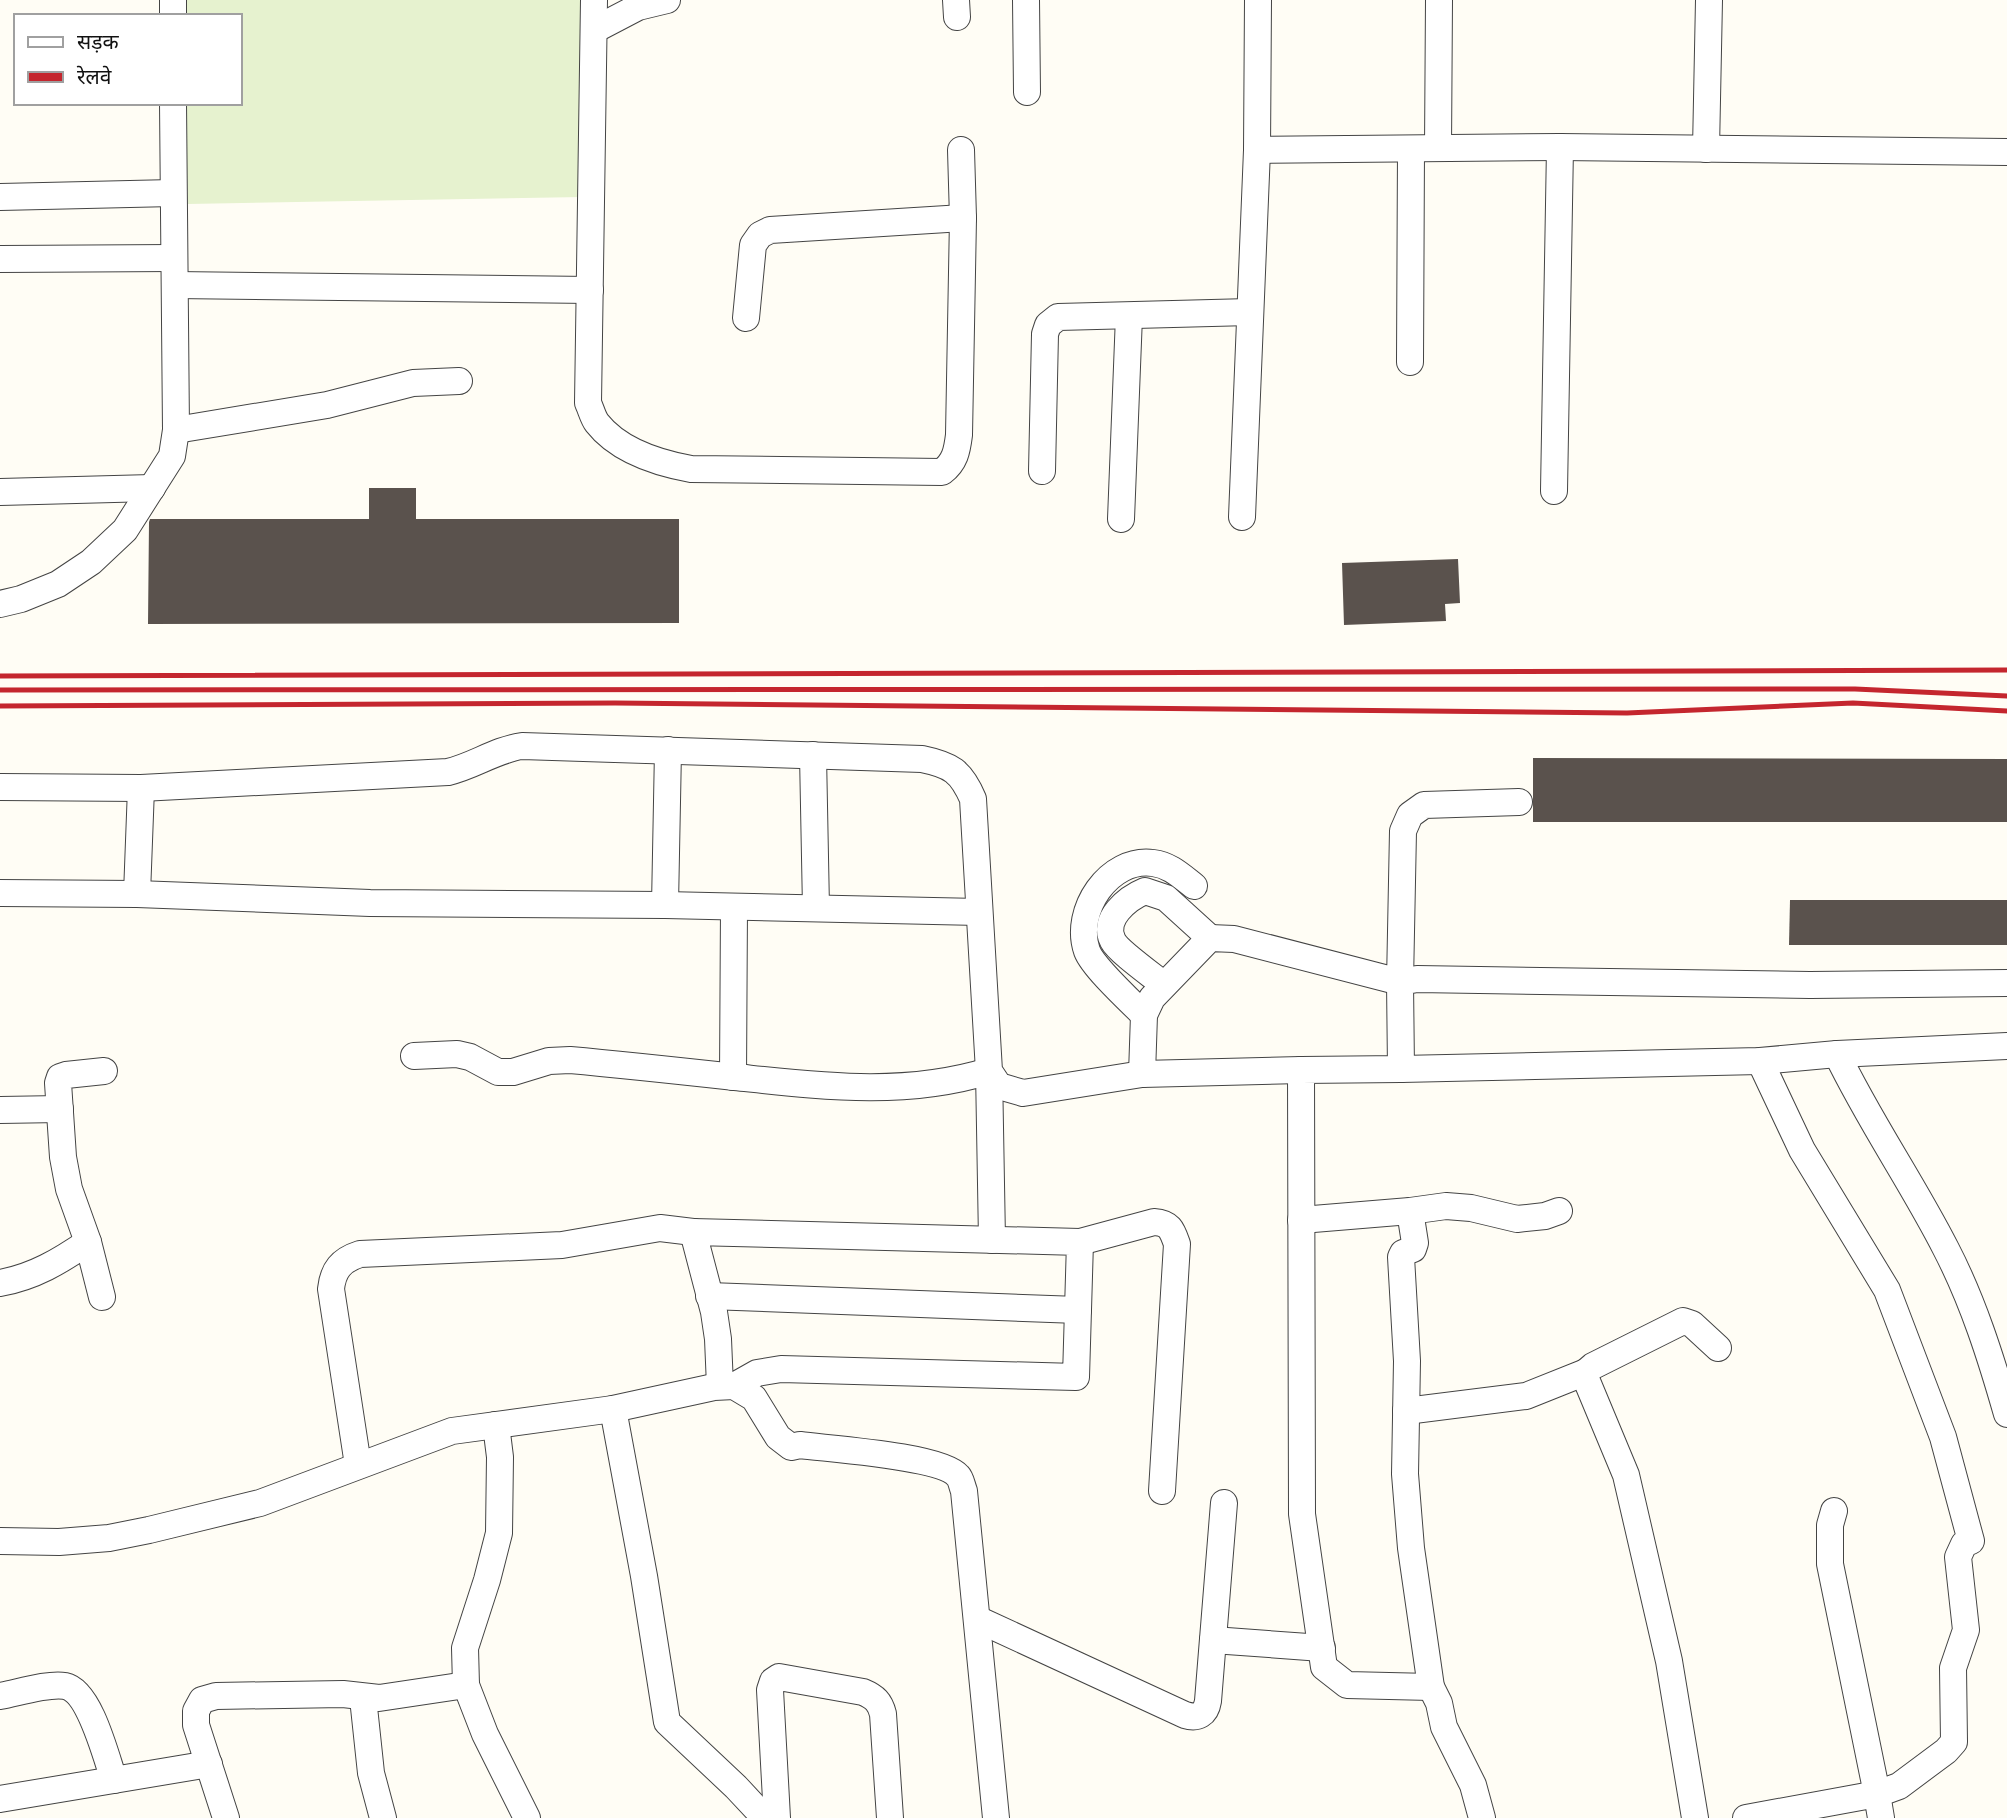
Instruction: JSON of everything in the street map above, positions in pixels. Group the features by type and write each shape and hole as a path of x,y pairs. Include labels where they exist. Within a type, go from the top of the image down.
{"street":[{"path":"594,0 588,403 596,422 610,436 640,454 666,464 691,469 942,472 951,466 957,452 959,435 963,218 961,150"},
{"path":"594,30 634,4 667,0"},
{"path":"1026,0 1027,92"},
{"path":"1242,517 1257,150 1258,0"},
{"path":"1438,148 1440,0"},
{"path":"1706,149 1709,0"},
{"path":"0,604 21,599 58,584 92,562 125,530 172,456 176,430 173,105"},
{"path":"1257,150 1560,147 2007,152"},
{"path":"1554,491 1560,147"},
{"path":"1410,362 1411,149"},
{"path":"0,197 173,193"},
{"path":"746,318 752,245 770,230 963,218"},
{"path":"0,260 174,258"},
{"path":"175,285 590,290"},
{"path":"1042,471 1045,334 1048,325 1058,317 1250,312"},
{"path":"1121,519 1129,316"},
{"path":"176,430 327,405 413,383 459,381"},
{"path":"0,492 152,488"},
{"path":"0,787 141,788 448,772 462,769 506,748 522,746 922,759 941,763 955,770 965,781 973,799 989,1071 992,1240"},
{"path":"665,905 668,751"},
{"path":"813,755 816,908"},
{"path":"137,894 141,788"},
{"path":"1401,1069 1403,831 1410,815 1424,805 1518,802"},
{"path":"1144,1015 1087,951 1084,924 1087,907 1114,874 1122,868 1142,863 1170,868 1195,886"},
{"path":"1164,985 1113,943 1110,932 1113,920 1128,899 1145,891 1166,898 1210,938 1234,939 1400,982 1417,979 1810,985 2007,984"},
{"path":"0,893 137,894 370,903 734,906 979,912"},
{"path":"733,1077 734,906"},
{"path":"1142,1074 1144,1015 1152,998 1210,938"},
{"path":"989,1071 999,1086 1023,1093 1142,1074 1760,1061 1837,1054 2007,1046"},
{"path":"414,1056 457,1054 470,1057 498,1072 513,1072 550,1061 570,1060 824,1087 930,1085 989,1071"},
{"path":"1837,1054 1852,1086 1947,1249 2000,1367 2007,1414"},
{"path":"1746,1818 1879,1806 1899,1786 1954,1742 1953,1668 1966,1630 1958,1557 1961,1548 1971,1541 1942,1437 1887,1290 1802,1150 1760,1061"},
{"path":"1301,1070 1302,1514 1324,1667 1347,1685 1431,1687"},
{"path":"102,1297 88,1242 69,1189 58,1083 60,1077 66,1074 104,1071"},
{"path":"0,1110 60,1109"},
{"path":"1301,1220 1446,1206 1471,1208 1517,1219 1545,1216 1559,1211"},
{"path":"1410,1211 1415,1243 1413,1249 1403,1253 1401,1257 1407,1361 1405,1474 1411,1548 1431,1687 1439,1703 1444,1727 1473,1786 1482,1818"},
{"path":"358,1465 331,1289 332,1276 348,1257 360,1254 562,1245 660,1228 694,1232 1080,1242 1154,1222 1164,1223 1171,1228 1177,1244 1162,1491"},
{"path":"694,1232 727,1386"},
{"path":"0,1283 46,1268 88,1242"},
{"path":"0,1541 59,1542 108,1538 149,1530 260,1503 452,1431 613,1409 727,1386 757,1373 781,1369 1076,1377 1080,1242"},
{"path":"709,1296 1078,1310"},
{"path":"1406,1411 1526,1396 1586,1372 1592,1366 1683,1321 1692,1324 1718,1348"},
{"path":"1586,1372 1586,1379 1626,1475 1669,1661 1695,1818"},
{"path":"727,1386 754,1398 778,1437 791,1447 920,1460 947,1468 958,1476 964,1491 996,1818"},
{"path":"613,1409 645,1576 667,1723 765,1818"},
{"path":"496,1425 500,1457 499,1533 465,1648 467,1685 485,1734 527,1818"},
{"path":"977,1619 1193,1717 1201,1715 1207,1709 1224,1503"},
{"path":"1834,1511 1830,1525 1830,1564 1879,1806"},
{"path":"1213,1640 1322,1647"},
{"path":"776,1818 769,1690 779,1677 863,1692 872,1695 880,1703 890,1818"},
{"path":"226,1818 196,1725 196,1711 202,1700 216,1696 327,1694 363,1698 398,1697 467,1685"},
{"path":"0,1696 54,1686 66,1686 77,1692 88,1707 114,1780"},
{"path":"363,1698 371,1773 383,1818"},
{"path":"0,1798 209,1764"}],"green space":[{"path":"183,0 582,0 583,197 188,204 185,105 242,105 242,14 183,14"}],"building":[{"path":"369,488 416,488 416,519 679,519 679,623 148,624 150,519 369,519"},
{"path":"1458,559 1460,603 1445,604 1446,621 1344,625 1342,563"},
{"path":"1533,758 2007,759 2007,822 1533,822"},
{"path":"1790,900 2007,900 2007,945 1789,945"}],"railway":[{"path":"0,676 2007,670"},
{"path":"0,690 1855,689 2007,696"},
{"path":"0,706 615,703 1627,713 1853,703 2007,711"}]}
